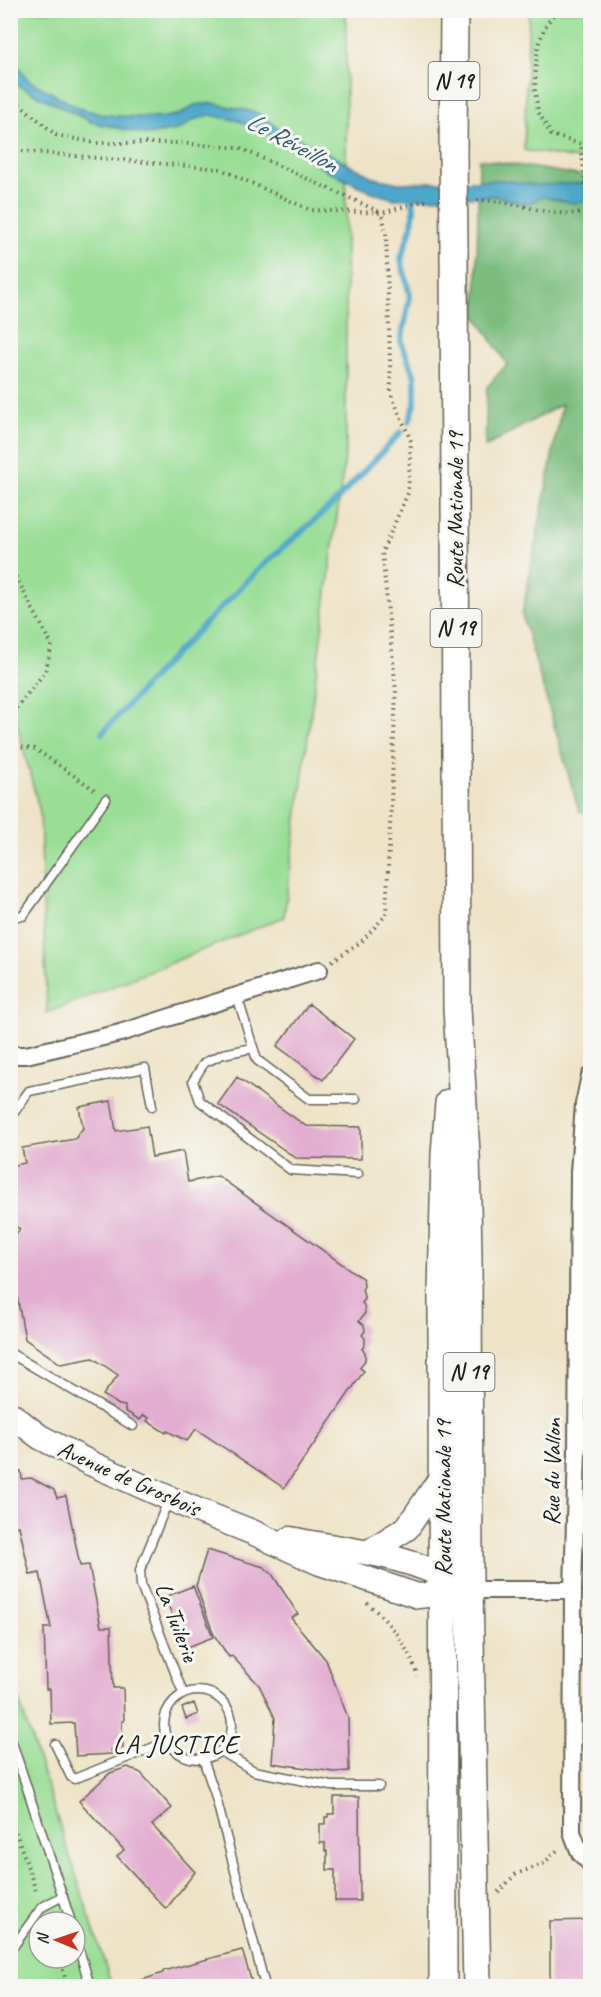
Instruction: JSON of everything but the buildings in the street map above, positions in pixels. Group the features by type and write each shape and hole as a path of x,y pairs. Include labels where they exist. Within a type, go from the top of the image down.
{"main road":[{"name":"Route Nationale 19","path":"454,10 457,1009 466,1153 468,1256 443,1589 477,1986"},
{"name":"Route Nationale 19","path":"443,1986 442,1296 445,1154 457,1009"}],"street":[{"path":"10,1055 26,1055 120,1033 319,970"},
{"name":"Rue du Vallon","path":"591,1076 584,1104 579,1172 572,1832 580,1853 591,1863"},
{"name":"Avenue de Grosbois","path":"10,1414 40,1437 67,1452 320,1563 443,1589"},
{"path":"369,1552 407,1528 443,1475"},
{"name":"Avenue de Grosbois","path":"252,1532 413,1562 443,1589"},
{"path":"443,1589 573,1590"}],"lane":[{"path":"10,916 23,916 106,799"},
{"path":"237,996 257,1060 309,1100 356,1099"},
{"path":"253,1048 224,1054 204,1063 193,1081 200,1101 291,1170 358,1174"},
{"path":"10,1118 29,1091 145,1068 152,1106"},
{"path":"10,1353 132,1426"},
{"name":"La Tuilerie","path":"170,1498 140,1570 141,1585 183,1694"},
{"path":"194,1690 205,1690 224,1701 233,1721 228,1743 221,1751 203,1759 184,1756 176,1751 169,1741 164,1725 165,1716 175,1699 194,1690"},
{"path":"10,1736 67,1910"},
{"path":"55,1744 71,1777 75,1779 169,1741"},
{"path":"221,1751 254,1771 331,1786 379,1786"},
{"path":"203,1759 215,1794 265,1986"},
{"path":"10,1951 42,1907 63,1896"},
{"path":"85,1970 90,1986"}],"path":[{"path":"531,210 558,213 590,212 581,144 551,135 538,111 535,91 538,46 556,10"},
{"path":"10,96 56,135 96,143 178,143 240,148 382,213"},
{"path":"10,150 221,170 310,210 382,213 389,210"},
{"path":"319,970 361,942 386,915 396,692 382,552 408,493 411,441 391,394 386,233 382,213"},
{"path":"10,566 52,645 45,672 10,716"},
{"path":"10,749 35,748 106,799"},
{"path":"361,1598 377,1611 402,1640 420,1680"},
{"path":"10,1815 42,1907"},
{"path":"492,1898 516,1874 543,1864 564,1845 566,1852"},
{"path":"63,1970 68,1986"}],"green space":[{"path":"10,11 346,11 346,448 284,917 47,1013 40,812 10,698"},
{"path":"529,11 590,11 590,161 524,150"},
{"path":"479,159 590,177 590,815 579,811 522,615 562,404 485,447 487,387 507,364 476,316"},
{"path":"10,1673 112,1986 11,1986"}],"water":[{"name":"Le Réveillon","path":"10,55 28,80 79,108 100,114 160,118 181,114 194,105 212,103 257,113 280,129 375,178 399,183 502,180 535,185 590,183 590,200 573,203 543,197 525,204 497,196 394,199 374,193 327,171 273,136 239,121 210,115 193,120 181,129 149,135 91,122 15,84 11,76"}],"waterway":[{"path":"409,422 415,404 415,377 401,342 410,296 401,259 412,225 414,209 412,194"},
{"path":"102,733 169,660 261,567 333,504 401,432"}],"district":[{"name":"LA JUSTICE","path":"176,1744"}]}
